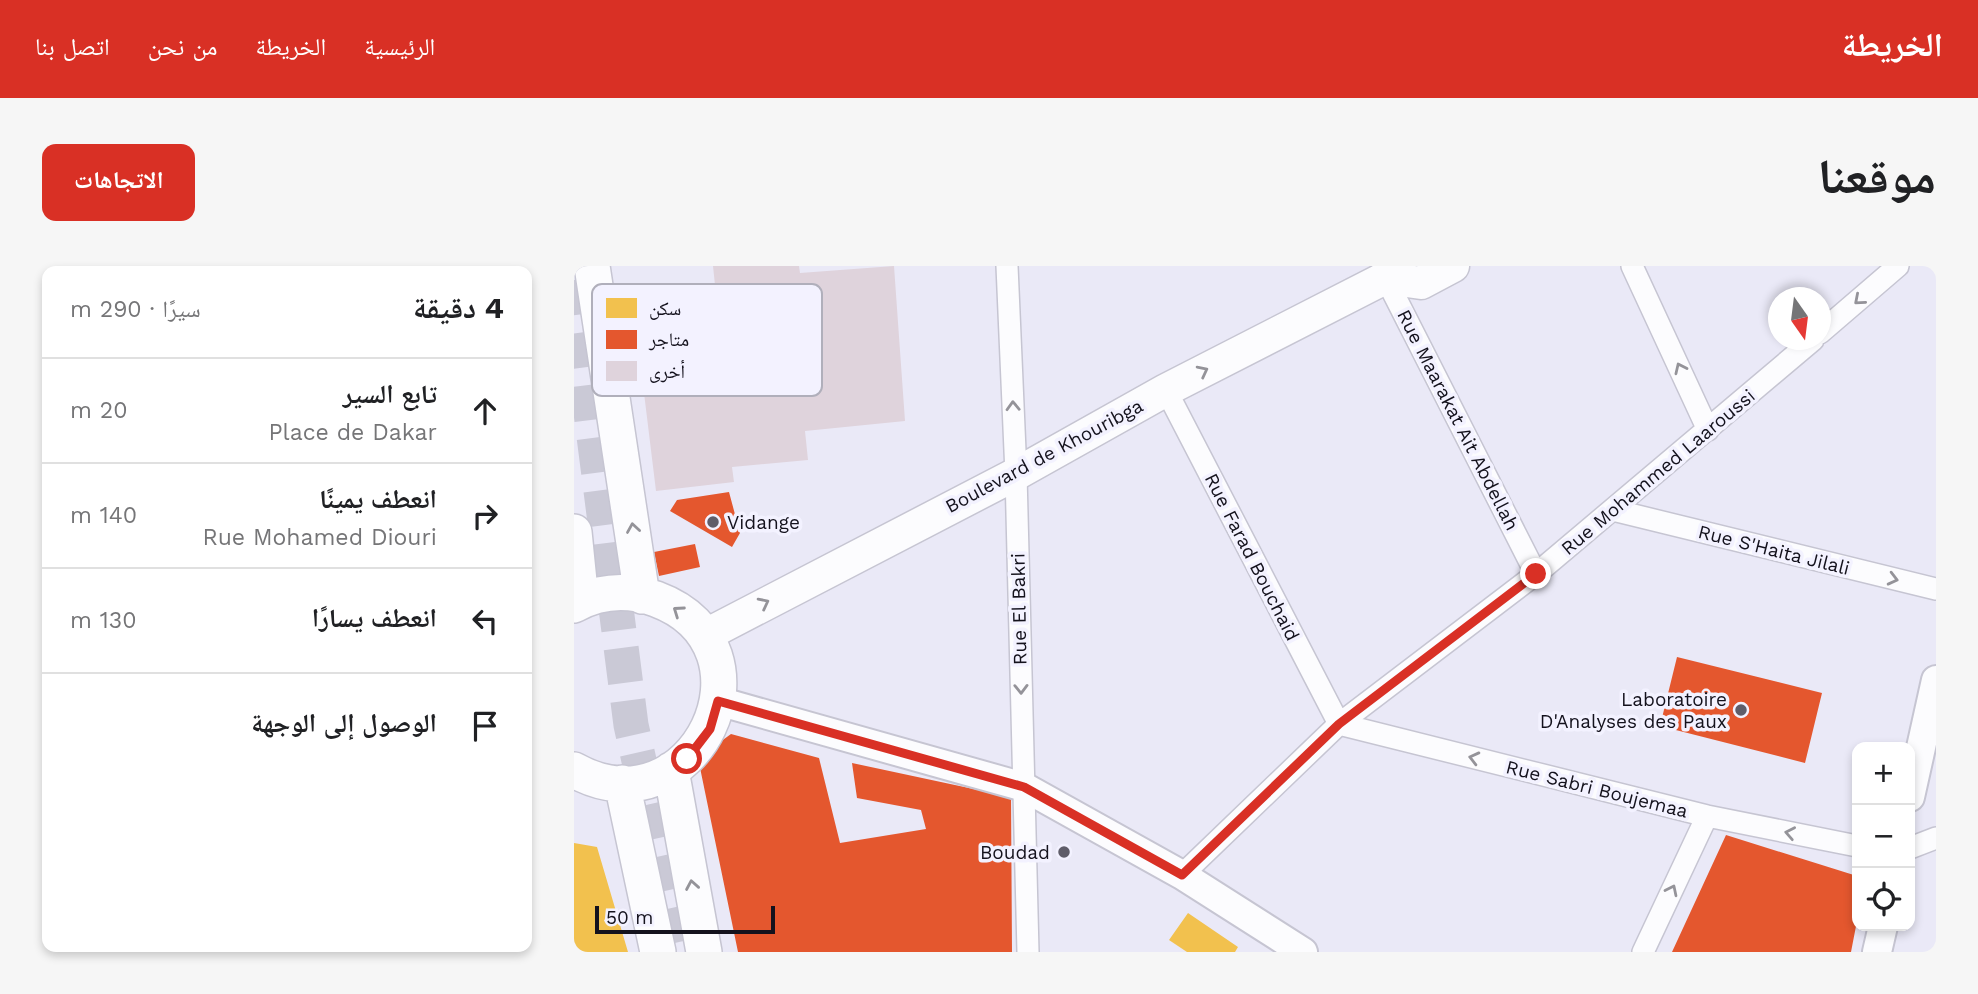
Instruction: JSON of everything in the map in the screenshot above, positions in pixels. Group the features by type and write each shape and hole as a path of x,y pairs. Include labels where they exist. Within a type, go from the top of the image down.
{"main road":[{"path":"592,266 595,284"},
{"path":"1384,270 1421,283 1453,266"},
{"name":"Boulevard de Khouribga","path":"704,636 1016,474 1384,270"},
{"path":"612,396 642,596"},
{"path":"574,532 578,603 616,592 642,596 674,608 704,636 717,667 718,701 710,729 700,745 671,770 647,780 622,783 578,777"},
{"path":"671,770 704,952"},
{"path":"622,783 659,952"}],"street":[{"name":"Rue El Bakri","path":"1007,266 1016,474 1028,952"},
{"path":"1632,266 1708,430"},
{"path":"1831,324 1898,266"},
{"name":"Rue Maarakat Ait Abdellah","path":"1384,270 1536,574"},
{"name":"Rue Mohammed Laaroussi","path":"1182,875 1339,724 1536,574 1801,350"},
{"name":"Rue Farad Bouchaid","path":"1166,390 1339,724"},
{"name":"Rue S'Haita Jilali","path":"1613,510 1936,589"},
{"path":"1915,774 1936,680"},
{"path":"718,701 1024,787 1182,875 1303,952"},
{"name":"Rue Sabri Boujemaa","path":"1339,724 1707,816 1852,845"},
{"path":"1643,952 1707,816"},
{"path":"1915,846 1936,838"},
{"path":"1877,952 1882,931"}],"building: سكن":[{"path":"574,843 597,847 628,952 574,952"},
{"path":"1188,913 1238,947 1235,952 1187,952 1169,940"}],"building: متاجر":[{"name":"Vidange","path":"729,492 740,533 732,547 670,511 677,500"},
{"path":"695,544 700,567 659,576 654,552"},
{"name":"Laboratoire D'Analyses des Paux","path":"1677,657 1822,693 1805,763 1660,726"},
{"path":"731,734 819,758 840,843 926,829 921,810 857,798 852,763 1011,797 1012,952 738,952 698,758"},
{"path":"1726,835 1852,874 1852,931 1855,931 1851,952 1672,952"}],"building: أخرى":[{"path":"713,266 799,266 800,273 894,266 905,421 805,431 808,460 732,467 734,482 656,491 644,396 822,396 822,284 715,284"}],"tunnel":[{"path":"574,280 631,725 682,952"}],"place":[{"name":"Vidange","path":"713,522"},
{"name":"Laboratoire D'Analyses des Paux","path":"1741,710"},
{"name":"Boudad","path":"1064,852"}],"route":[{"path":"687,759 710,729 718,701 1024,787 1182,875 1339,724 1536,574"}]}
